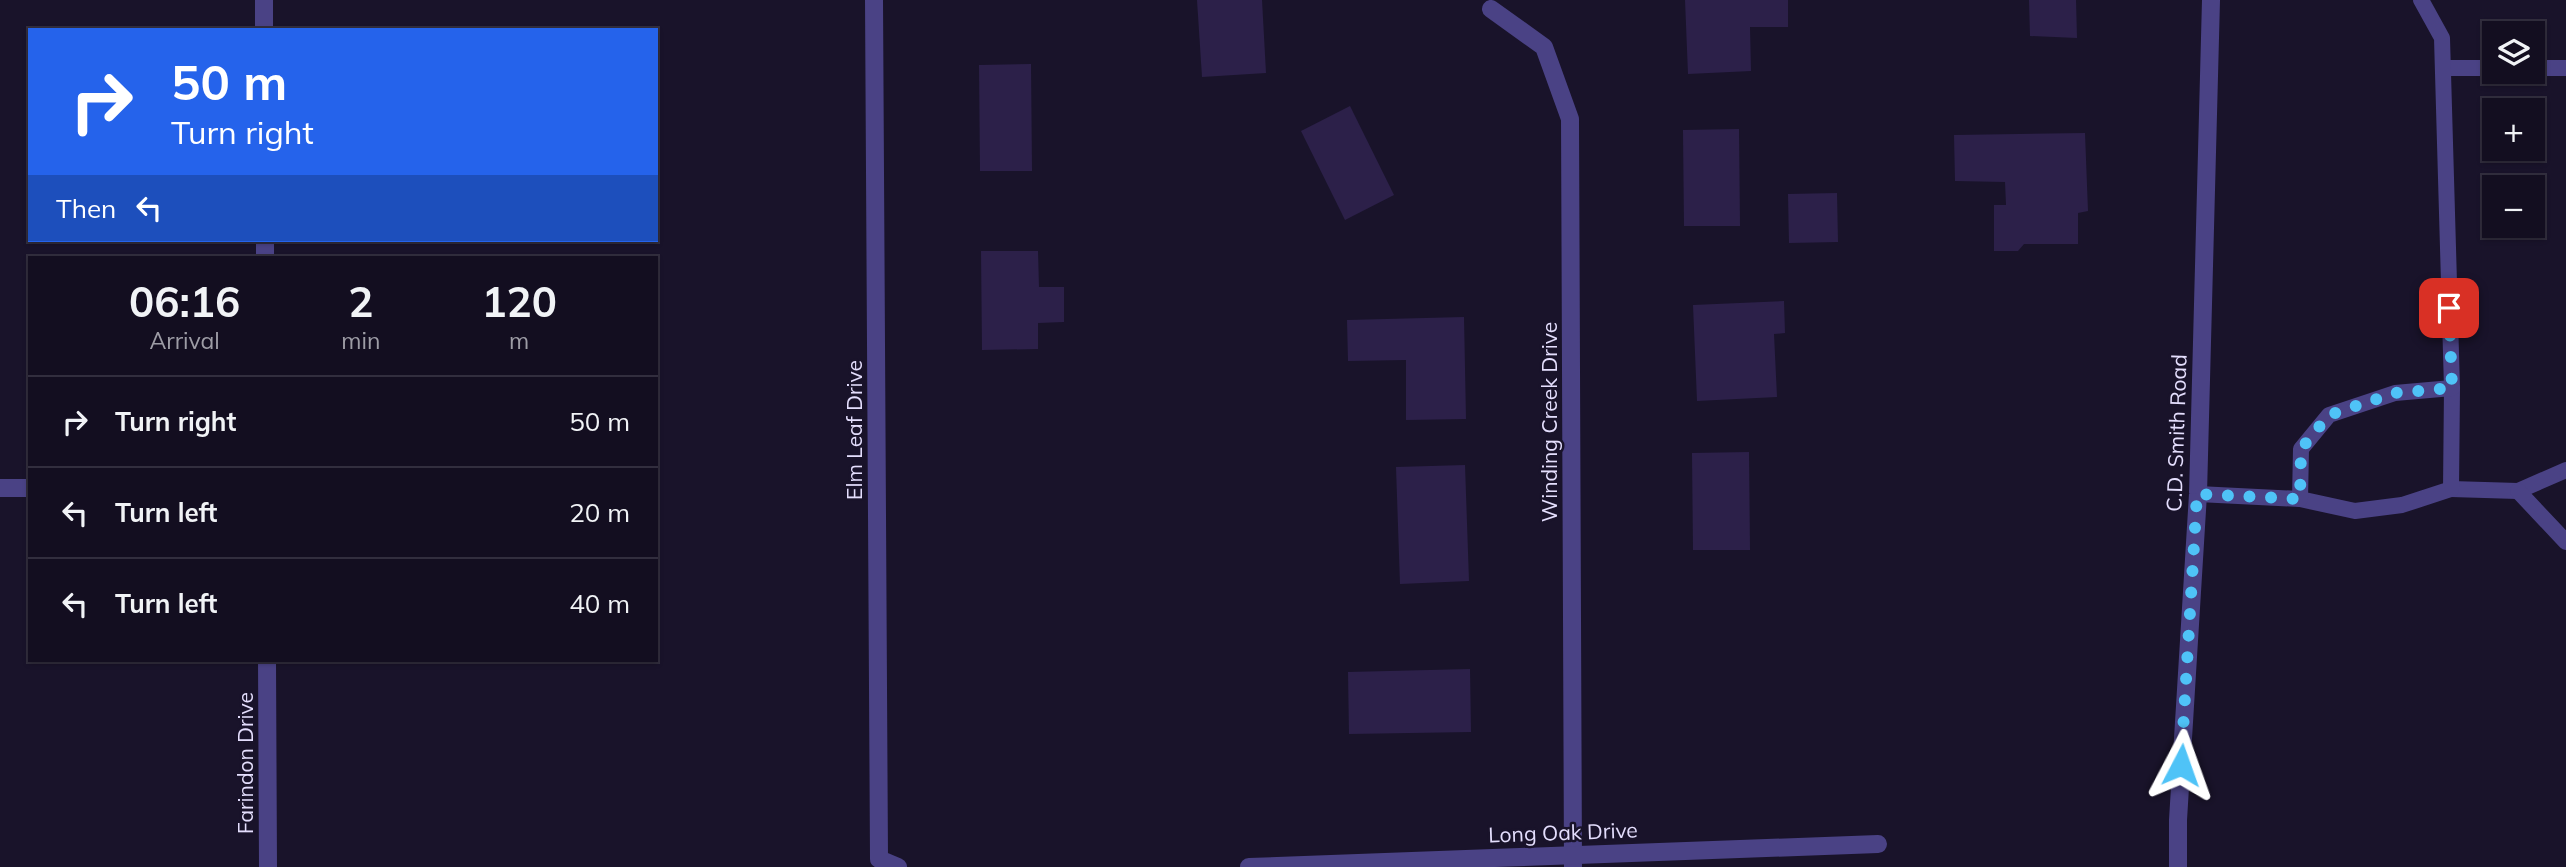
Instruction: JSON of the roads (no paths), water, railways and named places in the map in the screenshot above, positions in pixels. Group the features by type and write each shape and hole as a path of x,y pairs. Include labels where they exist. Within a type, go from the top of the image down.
{"street":[{"path":"264,0 264,28"},
{"name":"Elm Leaf Drive","path":"874,0 879,859 898,867"},
{"name":"C.D. Smith Road","path":"2178,867 2178,820 2197,494 2211,0"},
{"name":"Winding Creek Drive","path":"1492,9 1544,47 1570,119 1573,861"},
{"path":"0,488 28,488"},
{"name":"Farindon Drive","path":"267,662 268,867"},
{"name":"Long Oak Drive","path":"1249,867 1573,861 1878,844"}],"lane":[{"path":"2422,0 2442,38 2444,68 2452,388 2451,489"},
{"path":"2444,68 2482,68"},
{"path":"2545,68 2566,68"},
{"path":"2300,499 2301,449 2329,415 2395,393 2452,388"},
{"path":"2197,494 2300,499 2355,511 2402,505 2451,489 2518,492 2566,470"},
{"path":"2518,492 2566,542"}]}
